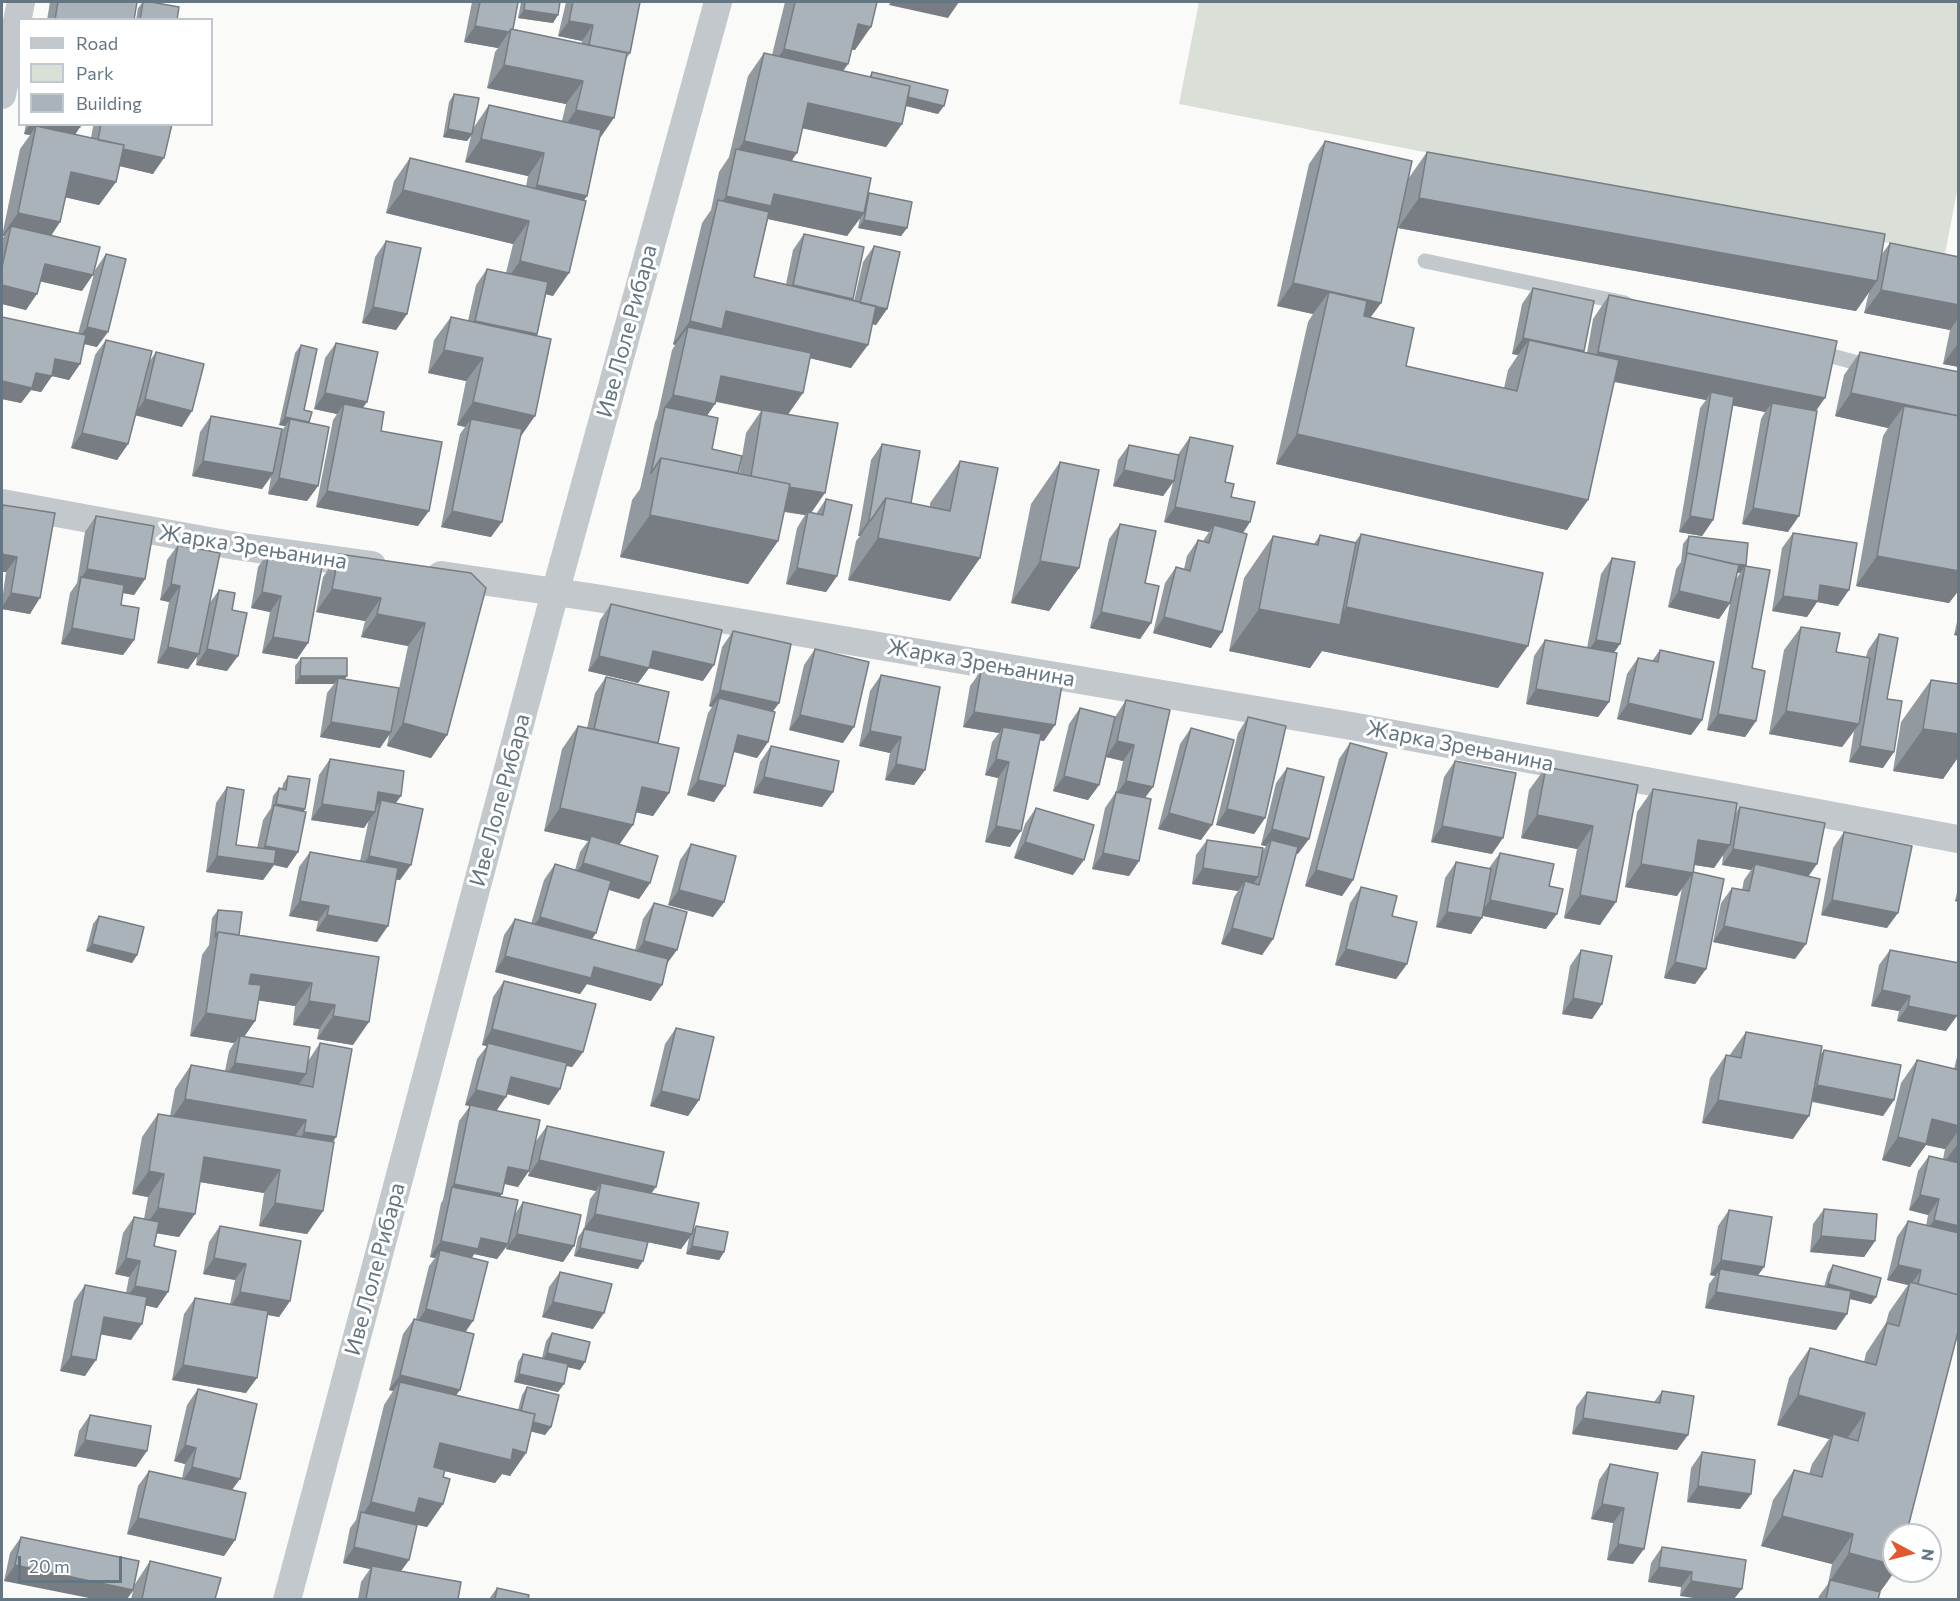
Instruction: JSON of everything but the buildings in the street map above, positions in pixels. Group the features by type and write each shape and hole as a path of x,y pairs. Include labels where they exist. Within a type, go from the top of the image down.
{"street":[{"path":"2,95 21,2"},
{"name":"Иве Лоле Рибара","path":"287,1599 555,591 718,2"},
{"name":"Жарка Зрењанина","path":"2,503 236,546 555,591 1346,725 1959,839"}],"lane":[{"path":"1425,261 1635,306"},
{"path":"1797,347 1889,372"}],"green space":[{"path":"1199,2 1958,2 1958,186 1945,254 1179,104"}]}
